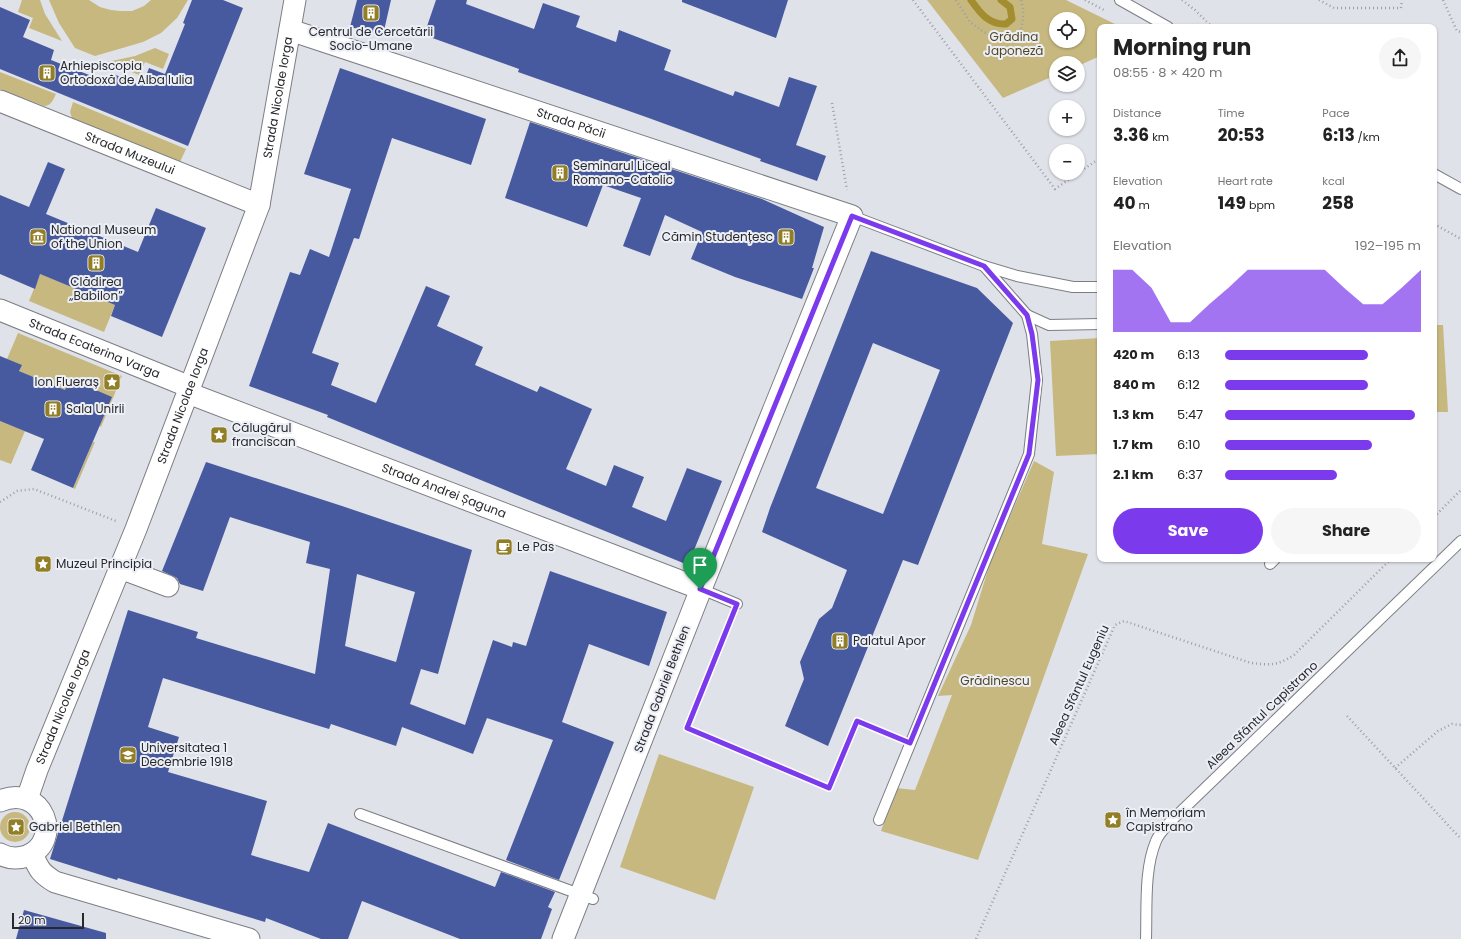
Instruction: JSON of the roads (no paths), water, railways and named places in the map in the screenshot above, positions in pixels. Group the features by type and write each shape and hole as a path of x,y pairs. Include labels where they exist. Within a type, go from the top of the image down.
{"street":[{"name":"Strada Nicolae Iorga","path":"27,799 136,529 259,205 295,0"},
{"name":"Strada Păcii","path":"290,30 852,216"},
{"name":"Strada Muzeului","path":"0,101 259,205"},
{"name":"Strada Gabriel Bethlen","path":"563,939 588,896 700,589 852,216"},
{"name":"Strada Ecaterina Varga","path":"0,310 189,390"},
{"name":"Strada Andrei Șaguna","path":"189,390 700,589"},
{"path":"120,568 168,586"},
{"path":"0,801 18,797 27,799 35,804 42,811 46,830 44,839 32,854 22,858 0,856"},
{"path":"32,854 43,875 55,882 249,939"}],"lane":[{"path":"1120,0 1163,24"},
{"path":"1437,176 1461,189"},
{"path":"852,216 984,266 1017,276 1073,287 1097,287"},
{"path":"984,266 1027,315 1049,325 1097,324"},
{"path":"879,820 1029,454 1038,380 1032,334 1027,315"},
{"name":"Aleea Sfântul Capistrano","path":"1146,939 1148,875 1152,854 1157,839 1171,821 1461,541"},
{"path":"700,589 737,604"},
{"path":"360,814 588,896"}],"waterway":[{"path":"971,0 982,14 990,20 1000,24 1006,24 1012,19 1010,7 1001,0"}],"place":[{"name":"Centrul de Cercetării Socio-Umane","path":"371,13"},
{"name":"Arhiepiscopia Ortodoxă de Alba Iulia","path":"47,73"},
{"name":"Seminarul Liceal Romano-Catolic","path":"560,173"},
{"name":"National Museum of the Union","path":"38,237"},
{"name":"Cămin Studențesc","path":"786,237"},
{"name":"Clădirea „Babilon”","path":"96,263"},
{"name":"Ion Flueraș","path":"112,382"},
{"name":"Sala Unirii","path":"53,409"},
{"name":"Călugărul franciscan","path":"219,435"},
{"name":"Le Pas","path":"504,547"},
{"name":"Muzeul Principia","path":"43,564"},
{"name":"Palatul Apor","path":"840,641"},
{"name":"Universitatea 1 Decembrie 1918","path":"128,755"},
{"name":"în Memoriam Capistrano","path":"1113,820"},
{"name":"Gabriel Bethlen","path":"16,827"}],"park label":[{"name":"Grădina Japoneză","path":"1014,44"},
{"name":"Grădinescu","path":"995,681"}]}
